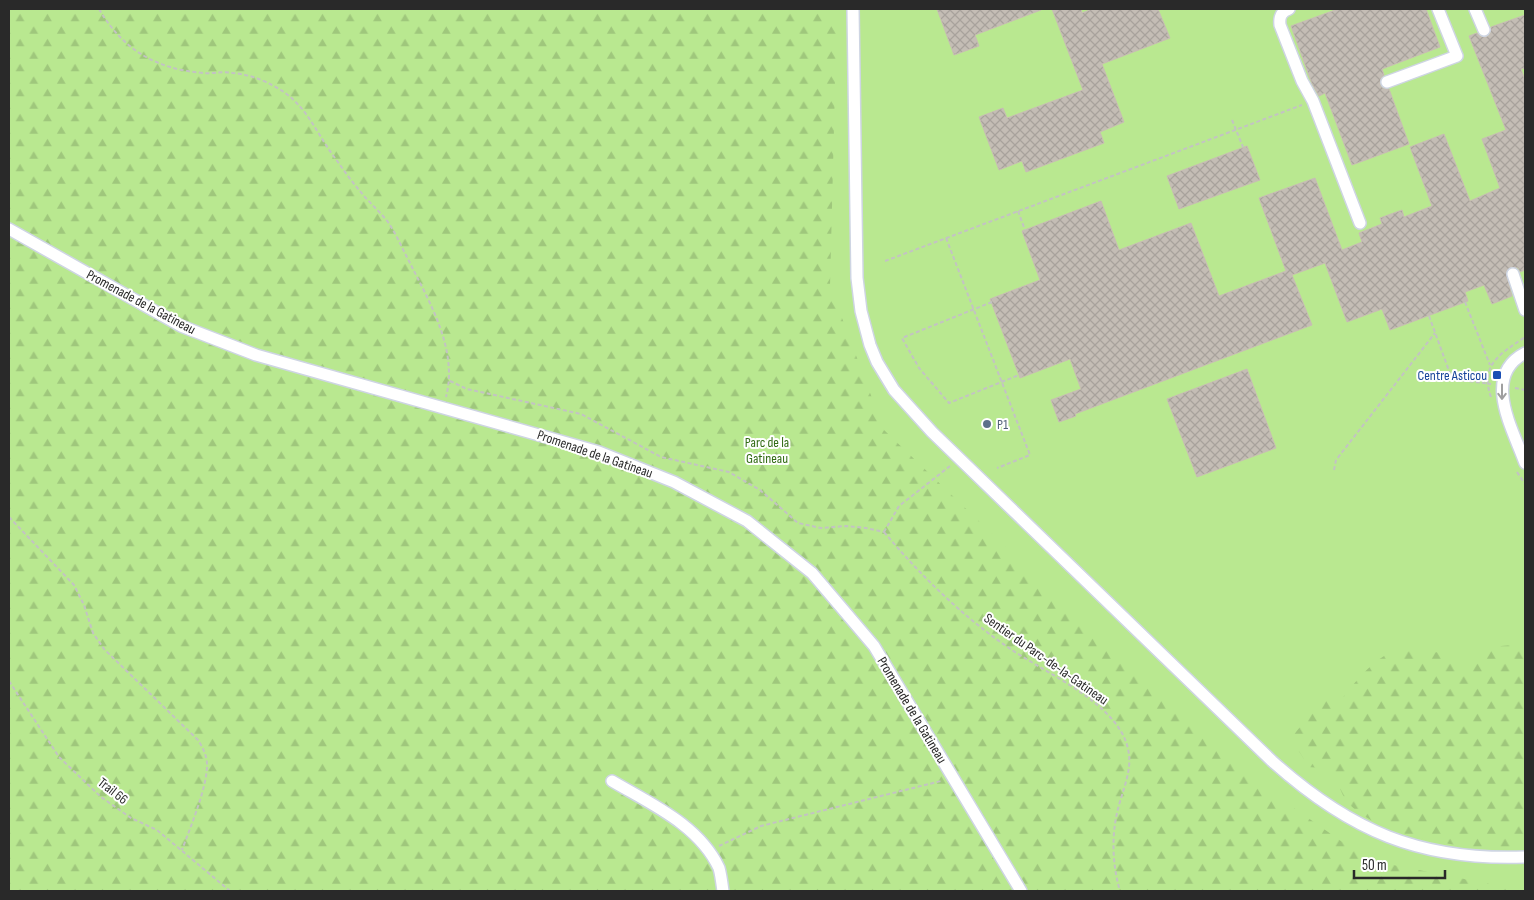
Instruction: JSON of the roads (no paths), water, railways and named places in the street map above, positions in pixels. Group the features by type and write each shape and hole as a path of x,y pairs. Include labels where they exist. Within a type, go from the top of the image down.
{"street":[{"path":"853,9 855,242 861,311 870,346 886,379 914,413 958,459 1272,761 1334,810 1366,828 1421,848 1460,855 1525,857"},
{"path":"1289,9 1282,12 1279,18 1280,25 1302,81 1313,101 1360,223"},
{"path":"1387,82 1457,56 1438,9"},
{"path":"1475,9 1484,30"},
{"name":"Promenade de la Gatineau","path":"9,229 181,326 256,355 599,452 674,482 747,521 812,573 874,646 1021,891"},
{"path":"1513,274 1525,310"},
{"path":"1525,353 1511,363 1502,386 1503,403 1525,464"},
{"path":"612,781 679,820 708,852 719,869 723,891"}],"place":[{"name":"Centre Asticou","path":"1497,375"},
{"name":"P1","path":"987,424"}],"park label":[{"name":"Parc de la Gatineau","path":"767,450"}]}
